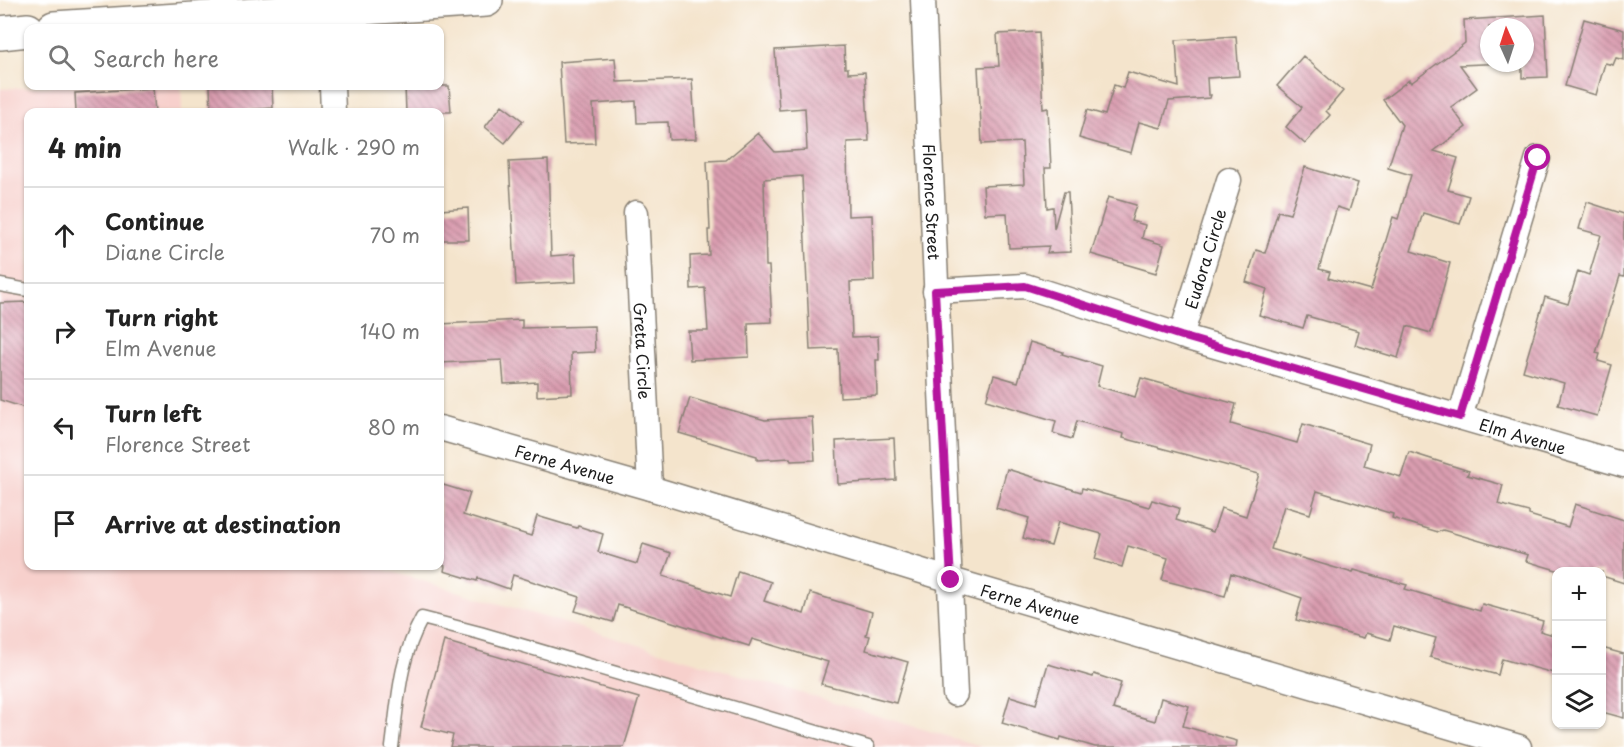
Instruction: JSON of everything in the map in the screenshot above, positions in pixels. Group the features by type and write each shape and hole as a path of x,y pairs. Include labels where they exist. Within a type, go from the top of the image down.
{"main road":[{"path":"175,24 327,19 486,0"},
{"path":"0,33 24,30"}],"street":[{"name":"Florence Street","path":"923,0 955,694"},
{"path":"332,90 333,108"},
{"path":"1460,417 1538,158"},
{"name":"Eudora Circle","path":"1181,336 1229,180"},
{"name":"Greta Circle","path":"636,213 650,488"},
{"name":"Elm Avenue","path":"935,291 1025,286 1181,336 1624,465"},
{"name":"Ferne Avenue","path":"444,429 650,488 951,580 1519,747"}],"lane":[{"path":"0,285 24,289"},
{"path":"392,747 404,660 411,637 422,618 868,747"}],"shaded area":[{"path":"0,89 181,90 182,108 24,108 24,570 386,570 983,747 0,747"}],"building":[{"path":"1545,15 1548,77 1522,78 1522,72 1534,72 1534,18 1496,18"},
{"path":"1480,19 1480,64 1460,65 1477,88 1451,107 1466,127 1434,151 1458,158 1448,190 1469,196 1460,224 1423,213 1411,251 1450,263 1431,333 1407,326 1398,358 1355,345 1359,331 1307,316 1303,328 1259,315 1267,289 1246,282 1256,250 1265,253 1278,211 1290,214 1305,167 1358,183 1349,211 1337,207 1319,269 1330,272 1328,278 1371,290 1393,217 1398,219 1411,175 1388,168 1402,125 1383,100 1409,80 1411,83 1465,43 1464,20"},
{"path":"1584,19 1624,30 1624,60 1616,58 1613,65 1605,63 1596,95 1565,86"},
{"path":"1039,32 1043,109 1048,108 1051,168 1045,168 1047,208 1053,207 1054,229 1064,192 1068,192 1071,252 1047,253 1049,246 1009,248 1007,213 985,214 983,186 1024,184 1022,142 982,144 978,67 999,66 997,34"},
{"path":"1236,36 1239,76 1207,78 1210,98 1169,101 1161,128 1139,122 1131,153 1079,138 1087,110 1105,115 1114,85 1123,88 1128,72 1179,87 1176,40"},
{"path":"844,46 845,68 848,68 848,73 865,72 869,141 847,142 848,216 872,215 874,281 850,282 852,337 878,336 879,360 876,360 877,395 840,397 838,349 810,350 802,176 764,179 766,266 769,266 772,322 748,323 749,357 690,360 688,331 708,331 705,288 691,289 690,256 709,255 707,161 726,160 758,133 775,152 807,150 805,108 779,110 775,50"},
{"path":"1303,56 1343,91 1326,111 1330,115 1305,144 1286,127 1302,107 1277,86"},
{"path":"615,58 617,82 692,79 696,139 669,140 668,122 637,123 636,101 593,104 595,143 564,144 559,62"},
{"path":"444,86 449,86 451,112 444,112 444,108 406,108 405,90 444,90"},
{"path":"153,90 155,108 76,108 75,93"},
{"path":"210,90 272,90 273,108 211,108"},
{"path":"502,105 523,121 505,143 485,127"},
{"path":"548,160 551,256 575,254 576,282 516,285 509,162"},
{"path":"1108,197 1136,205 1131,221 1145,225 1142,238 1164,245 1156,273 1091,254"},
{"path":"1587,202 1624,214 1624,277 1620,276 1596,353 1600,354 1598,361 1612,365 1597,416 1558,405 1564,383 1523,371 1545,297 1568,304 1578,271 1589,275 1601,235 1579,229"},
{"path":"468,208 469,240 444,240 444,210"},
{"path":"24,302 24,408 0,400 0,303"},
{"path":"522,320 522,328 594,326 595,352 571,353 572,394 537,396 537,382 504,384 502,360 444,363 444,324"},
{"path":"1030,342 1102,366 1097,386 1135,397 1141,378 1236,404 1231,424 1297,443 1303,424 1370,444 1364,466 1401,477 1409,452 1469,471 1467,475 1503,485 1498,504 1529,512 1529,515 1568,527 1575,504 1624,520 1624,583 1606,577 1606,567 1552,569 1526,561 1528,555 1443,530 1438,532 1392,518 1393,514 1317,491 1310,514 1284,506 1271,549 1353,573 1354,570 1407,585 1405,589 1480,611 1482,604 1543,621 1540,631 1552,635 1552,673 1502,659 1498,675 1430,657 1436,638 1394,626 1390,640 1366,633 1364,638 1296,620 1302,598 1231,573 1225,596 1162,580 1168,558 1128,546 1122,567 1095,559 1102,534 1058,522 1051,546 1023,538 1029,518 996,508 1007,469 1081,492 1082,488 1149,507 1152,500 1179,508 1176,520 1213,532 1221,508 1246,516 1259,474 1123,438 1124,434 1077,421 1072,439 1053,433 1056,421 986,400 994,375 1018,382"},
{"path":"690,398 765,420 812,417 815,460 791,461 790,458 757,460 757,456 679,433"},
{"path":"894,438 896,480 838,484 836,441"},
{"path":"444,485 470,493 463,515 531,536 537,516 577,528 578,526 603,534 598,552 637,564 643,544 671,553 663,576 730,597 738,571 771,582 764,601 804,614 810,593 872,612 866,635 870,636 866,650 908,662 896,703 821,684 828,662 752,639 749,646 618,605 613,622 575,611 580,597 513,575 509,589 478,578 477,581 444,571"},
{"path":"444,641 639,698 624,747 450,747 453,735 421,727"},
{"path":"1606,649 1624,654 1624,718 1606,713"},
{"path":"1048,664 1093,677 1094,674 1121,683 1113,709 1155,721 1161,698 1189,706 1183,726 1237,741 1236,747 1095,747 1061,737 1060,740 1002,723 1010,696 1036,704"}],"route":[{"path":"951,580 935,291 1025,286 1181,336 1460,417 1538,158"}]}
